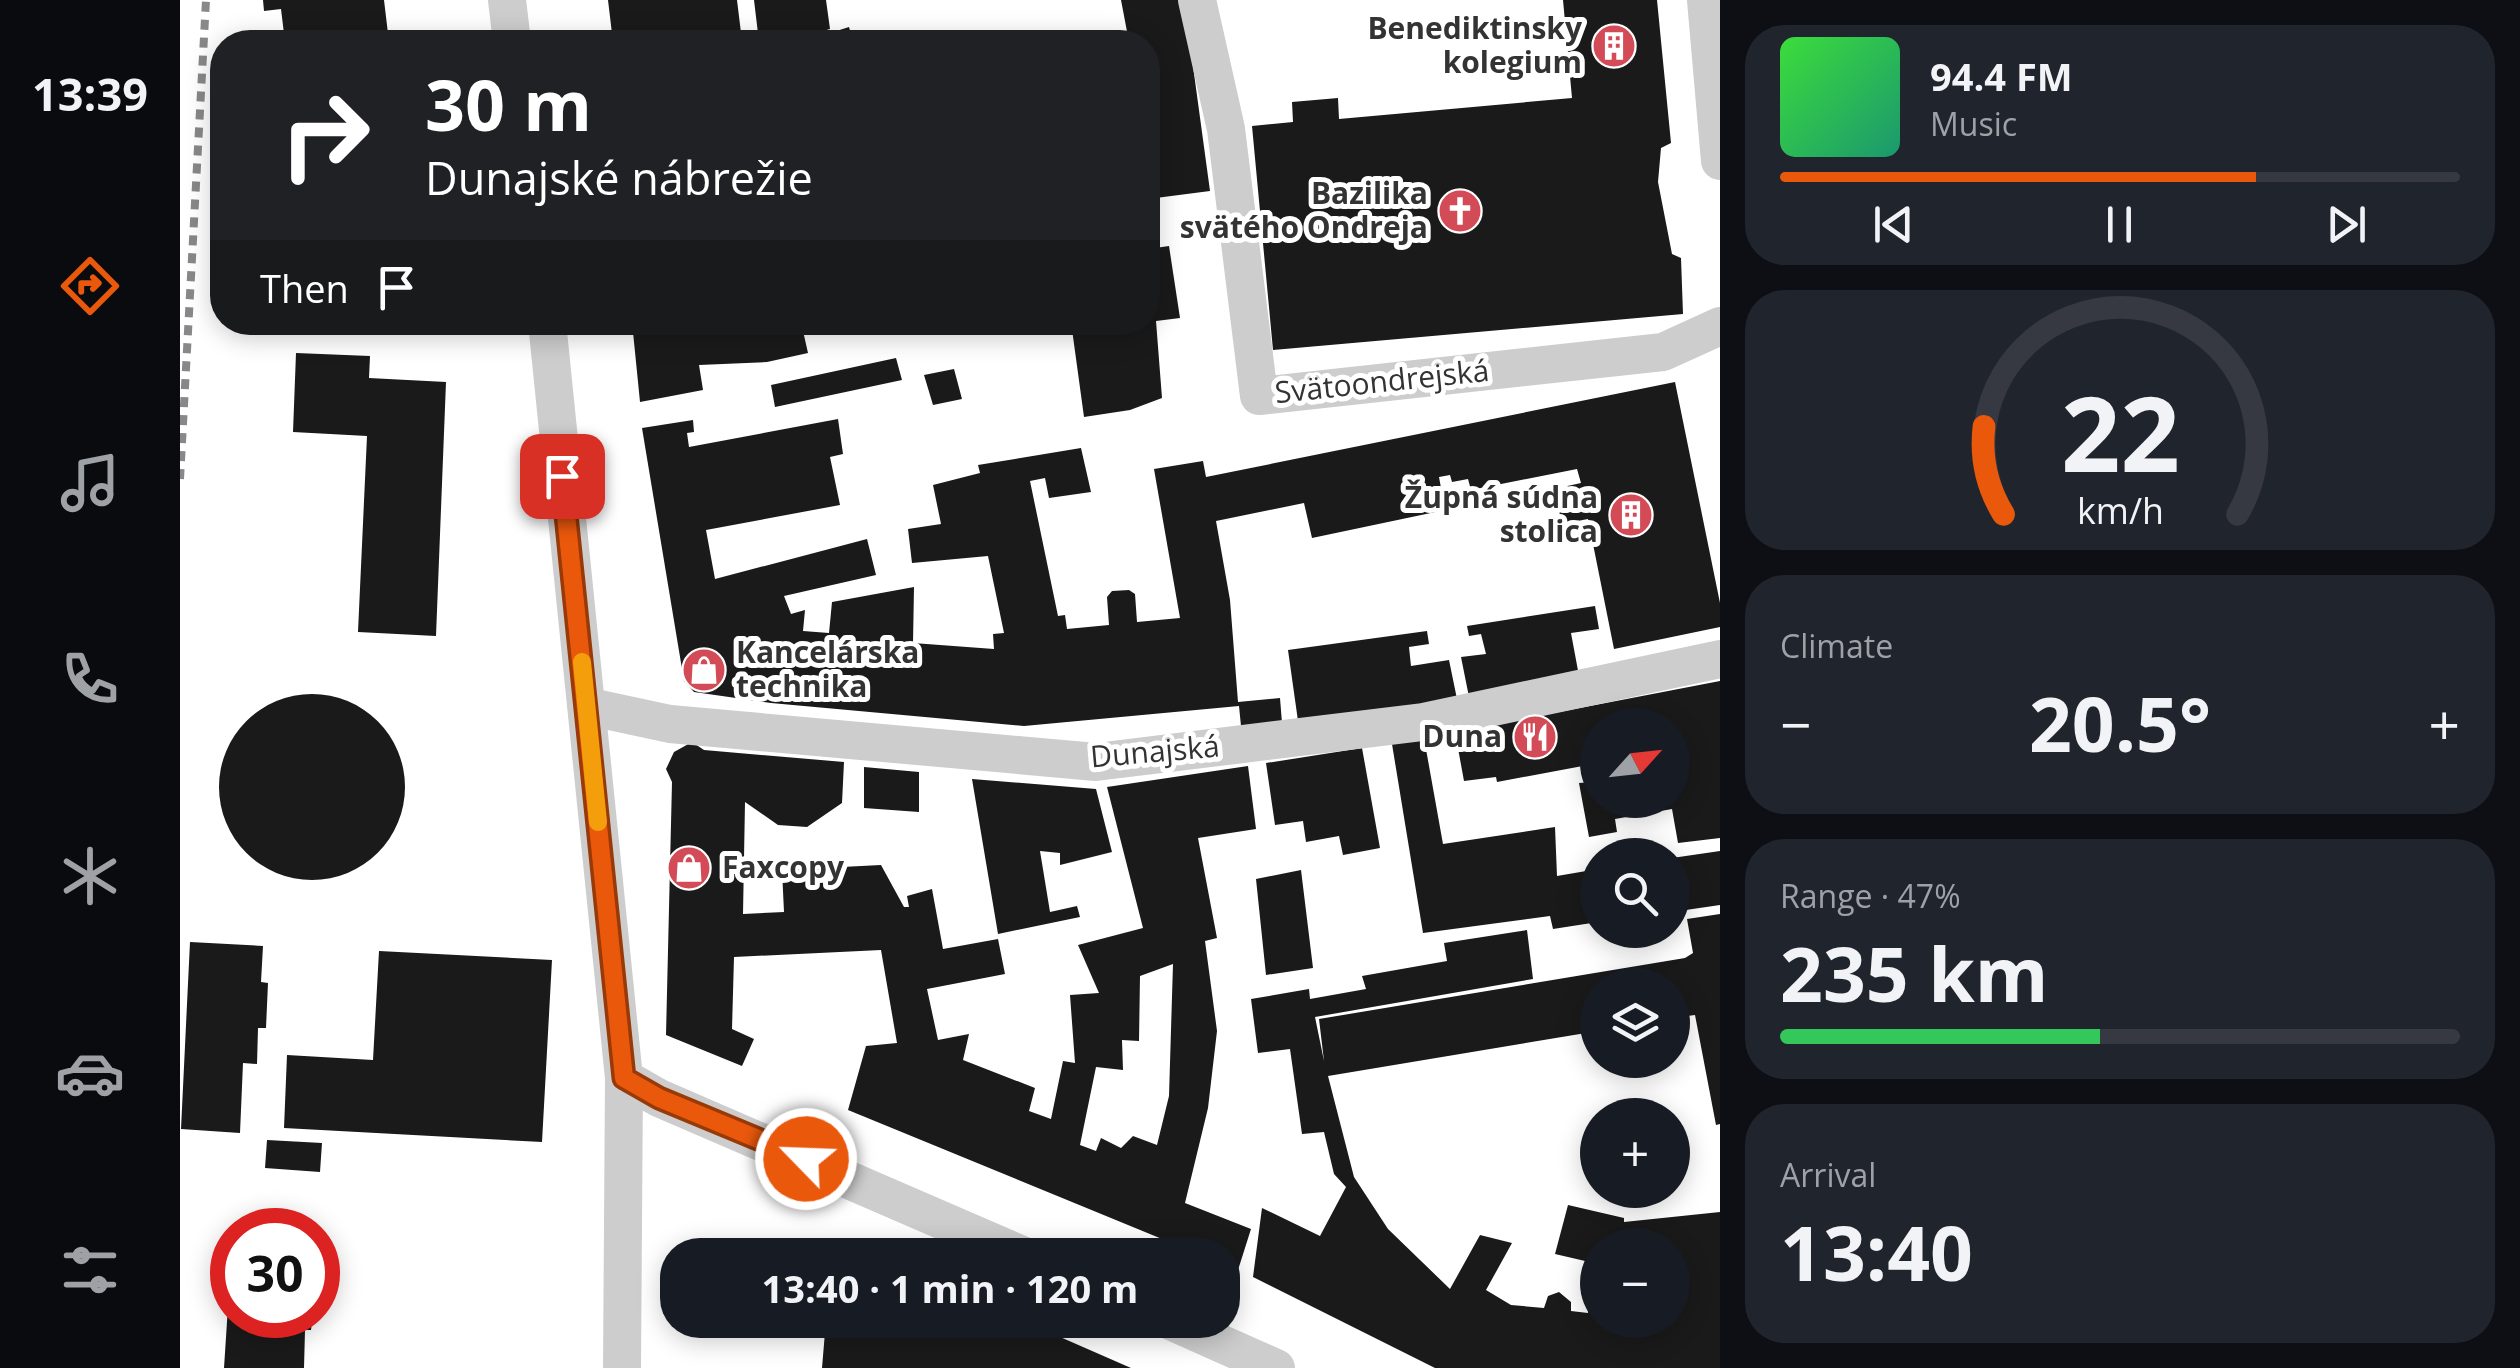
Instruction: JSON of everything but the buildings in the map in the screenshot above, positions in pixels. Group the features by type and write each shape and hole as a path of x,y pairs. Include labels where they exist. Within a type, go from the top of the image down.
{"street":[{"path":"507,0 511,30"},
{"name":"Svätoondrejská","path":"1197,0 1226,128 1260,396 1663,352 1720,326"},
{"path":"1706,0 1720,161"},
{"path":"548,335 624,1078 622,1368"},
{"name":"Dunajská","path":"586,706 670,724 1096,762 1423,722 1720,660"},
{"path":"624,1078 659,1098 983,1238"},
{"path":"1208,1338 1276,1368"}],"railway":[{"path":"180,479 206,0"}],"slow traffic":[{"path":"582,662 598,822"}],"place":[{"name":"Benediktinsky kolegium","path":"1614,46"},
{"name":"Bazilika svätého Ondreja","path":"1460,211"},
{"name":"Župná súdna stolica","path":"1631,515"},
{"name":"Kancelárska technika","path":"704,670"},
{"name":"Duna","path":"1535,737"},
{"name":"Faxcopy","path":"689,868"}],"route":[{"path":"562,476 624,1078 659,1098 806,1159"}]}
